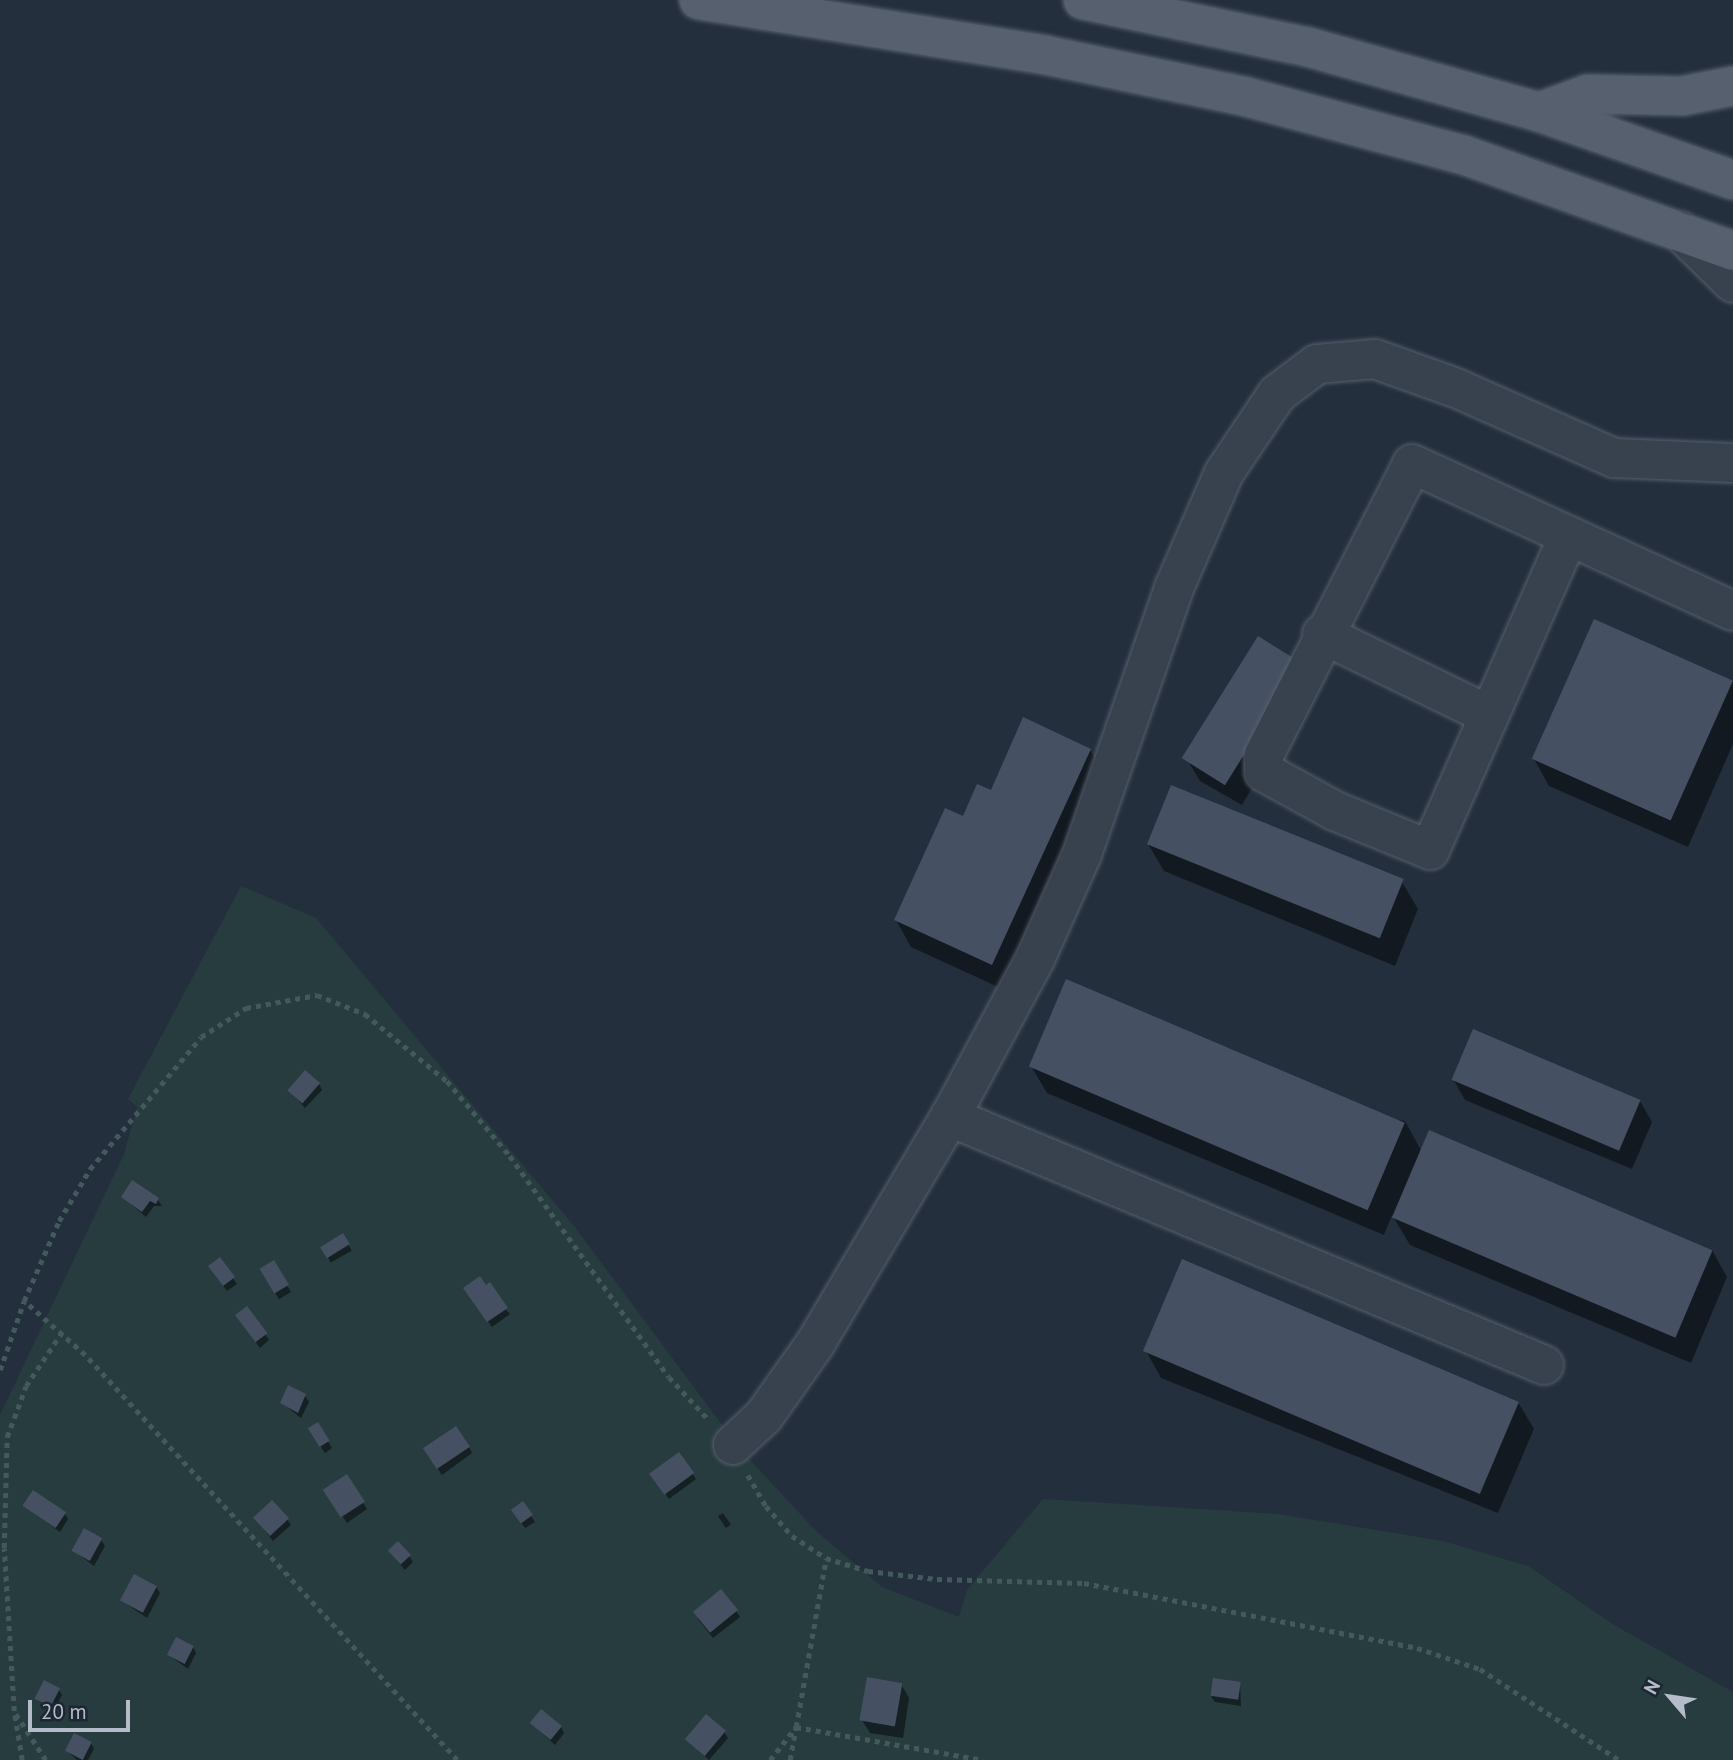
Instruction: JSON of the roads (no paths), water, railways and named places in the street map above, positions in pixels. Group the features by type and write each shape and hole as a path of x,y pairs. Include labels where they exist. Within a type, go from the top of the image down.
{"main road":[{"path":"699,0 1045,55 1247,97 1464,155 1733,251"},
{"path":"1083,0 1308,47 1539,112 1733,180"},
{"path":"1539,112 1588,94 1682,96 1733,86"}],"lane":[{"path":"1680,230 1733,283"},
{"path":"733,1446 764,1416 814,1344 950,1117 1036,957 1082,853 1174,588 1224,473 1278,394 1317,364 1375,359 1456,388 1614,458 1733,463"},
{"path":"1568,537 1430,850 1335,811 1264,772 1264,755 1322,634 1412,464 1733,611"},
{"path":"1322,634 1489,715"},
{"path":"950,1117 1544,1365"}]}
